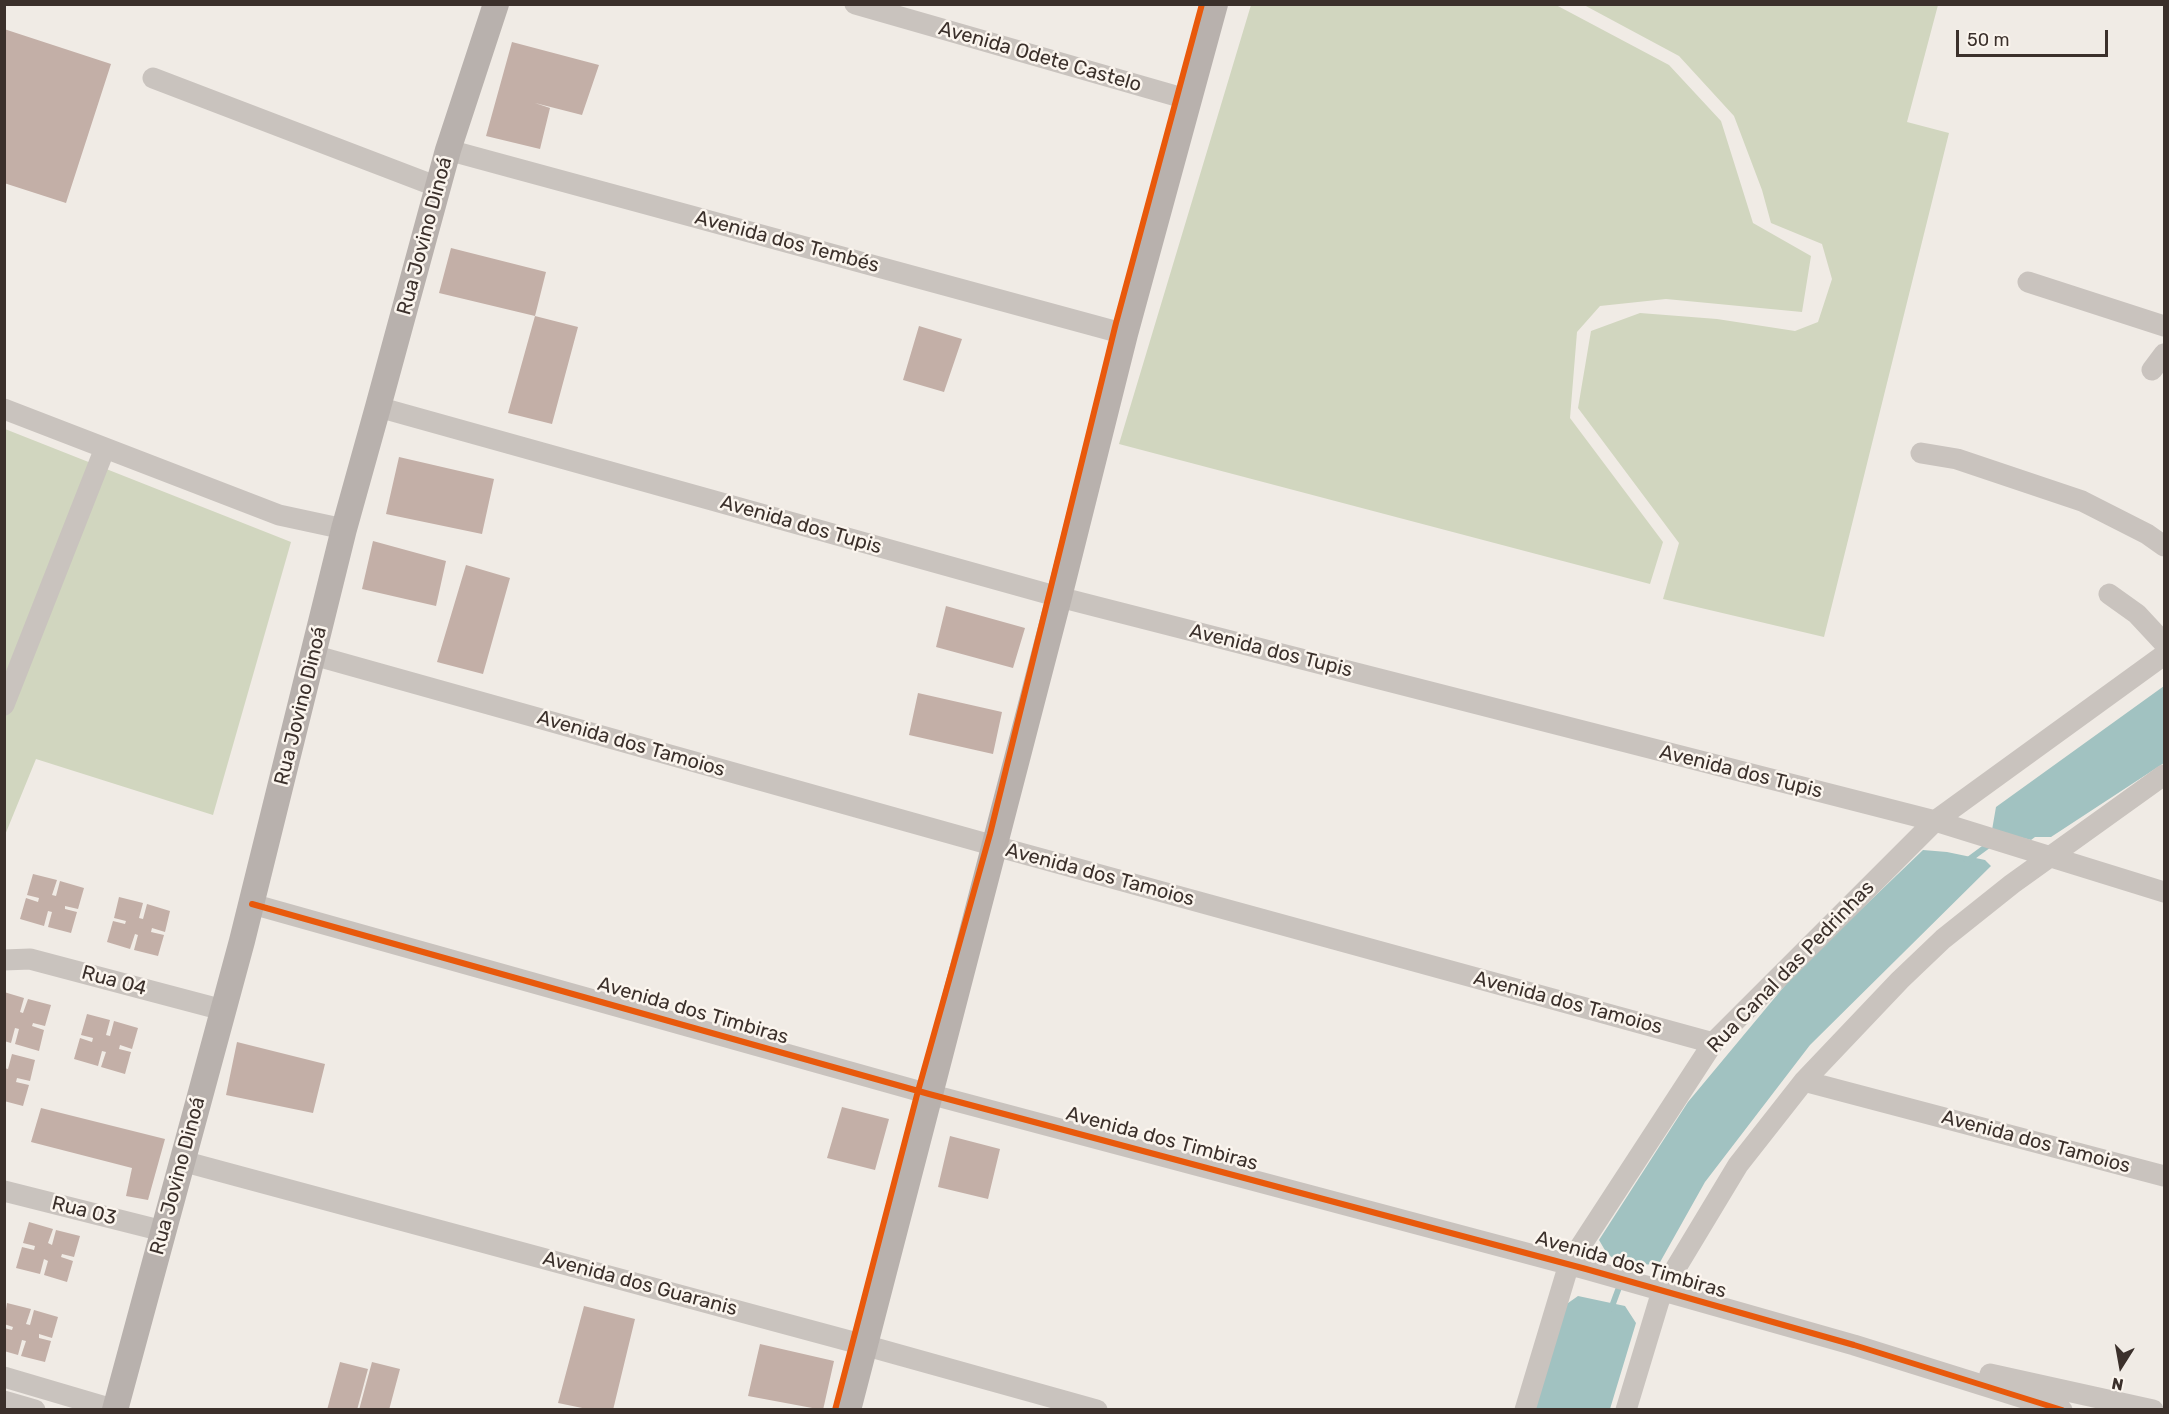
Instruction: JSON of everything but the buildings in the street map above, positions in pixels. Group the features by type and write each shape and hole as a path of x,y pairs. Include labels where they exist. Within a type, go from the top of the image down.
{"main road":[{"name":"Rua Jovino Dinoá","path":"115,1410 252,904 344,530 448,150 496,4"},
{"path":"848,1410 1125,334 1215,4"}],"street":[{"name":"Avenida Odete Castelo","path":"855,4 1190,100"},
{"path":"153,78 438,187"},
{"name":"Avenida dos Tembés","path":"448,150 1125,334"},
{"path":"2028,282 2164,326"},
{"name":"Avenida dos Tupis","path":"378,407 1059,597 1941,823 2164,892"},
{"path":"4,410 279,515 344,530"},
{"path":"4,705 105,448"},
{"path":"1922,453 1957,459 2082,501 2147,534 2164,546"},
{"path":"2109,594 2137,614 2164,643"},
{"name":"Avenida dos Tamoios","path":"313,655 995,846 1713,1043"},
{"name":"Rua Canal das Pedrinhas","path":"1525,1410 1578,1267 1713,1043 1941,823 2164,655"},
{"path":"1626,1410 1654,1289 1738,1165 1804,1081 1900,980 1943,939 2049,856 2164,775"},
{"name":"Avenida dos Timbiras","path":"252,904 929,1094 1578,1267 1854,1345 2062,1410"},
{"name":"Rua 04","path":"4,960 30,959 223,1010"},
{"name":"Avenida dos Tamoios","path":"1804,1081 2164,1176"},
{"name":"Avenida dos Guaranis","path":"182,1161 866,1345 1097,1410"},
{"name":"Rua 03","path":"4,1191 163,1232"},
{"name":"Avenida dos Timbiras","path":"1854,1345 2152,1410"},
{"path":"4,1377 115,1410"},
{"path":"4,1401 35,1410"}],"green space":[{"path":"1251,5 1556,5 1669,65 1721,121 1753,223 1811,256 1802,312 1666,299 1600,306 1577,332 1570,418 1663,542 1650,584 1119,444"},
{"path":"1584,5 1938,5 1907,122 1949,133 1824,637 1663,599 1679,543 1578,408 1591,331 1640,313 1717,319 1795,331 1818,322 1832,279 1822,244 1771,223 1762,190 1734,116 1679,56"},
{"path":"5,429 291,542 213,815 36,759 5,835"}],"water":[{"path":"2164,686 2164,763 2051,837 2035,837 2031,840 1992,830 1996,807"},
{"path":"1923,850 1947,852 1985,860 1991,866 1810,1045 1705,1182 1659,1264 1635,1265 1630,1270 1619,1264 1606,1252 1599,1240 1688,1102 1797,971"},
{"path":"1578,1296 1625,1306 1636,1323 1610,1409 1531,1410 1561,1308"}],"waterway":[{"path":"1967,861 1990,844"},
{"path":"1611,1309 1621,1282"}],"cycle path":[{"path":"835,1410 918,1091 990,834 1116,323 1202,4"},
{"path":"252,904 929,1094 1586,1269 1854,1345 2062,1410"}]}
